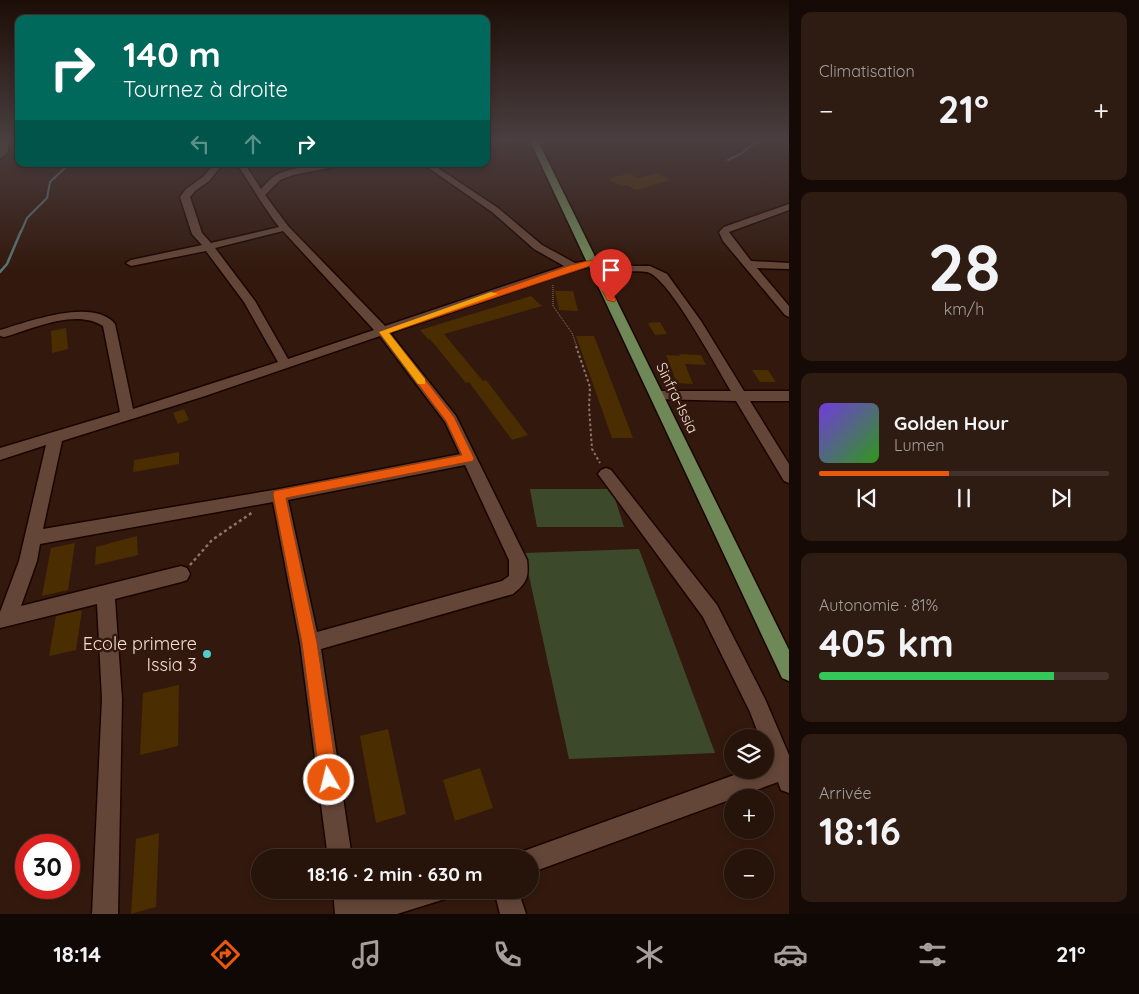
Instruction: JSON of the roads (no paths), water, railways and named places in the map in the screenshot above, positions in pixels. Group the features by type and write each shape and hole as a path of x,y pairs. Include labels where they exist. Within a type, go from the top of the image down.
{"main road":[{"name":"Sinfra-Issia","path":"554,184 789,671"}],"street":[{"path":"198,184 185,197 197,234 249,302 285,364"},
{"path":"254,184 260,196 285,228 383,332 451,420 518,560 517,580 507,588 310,643"},
{"path":"260,196 272,184"},
{"path":"456,184 495,210 538,247 573,267"},
{"path":"789,207 750,219 724,232 789,313"},
{"path":"131,264 209,248 285,228"},
{"path":"748,264 789,266"},
{"path":"0,454 200,393 573,267 594,266 650,269 664,276 695,321 789,477"},
{"path":"4,333 59,318 94,316 104,319 109,324 127,415"},
{"path":"658,396 789,396"},
{"path":"4,619 28,561 55,437"},
{"path":"34,538 279,495 469,458"},
{"path":"539,858 786,775 758,706 710,611 606,474"},
{"path":"279,495 310,643 339,849"},
{"path":"4,619 181,574"},
{"path":"105,592 112,699 105,914"},
{"path":"346,899 348,914"},
{"path":"353,914 405,899"},
{"path":"509,899 513,914"}],"waterway":[{"path":"21,232 27,218 47,198 50,184"},
{"path":"0,272 7,264 21,231"}],"place":[{"name":"Ecole primere Issia 3","path":"207,654"}]}
